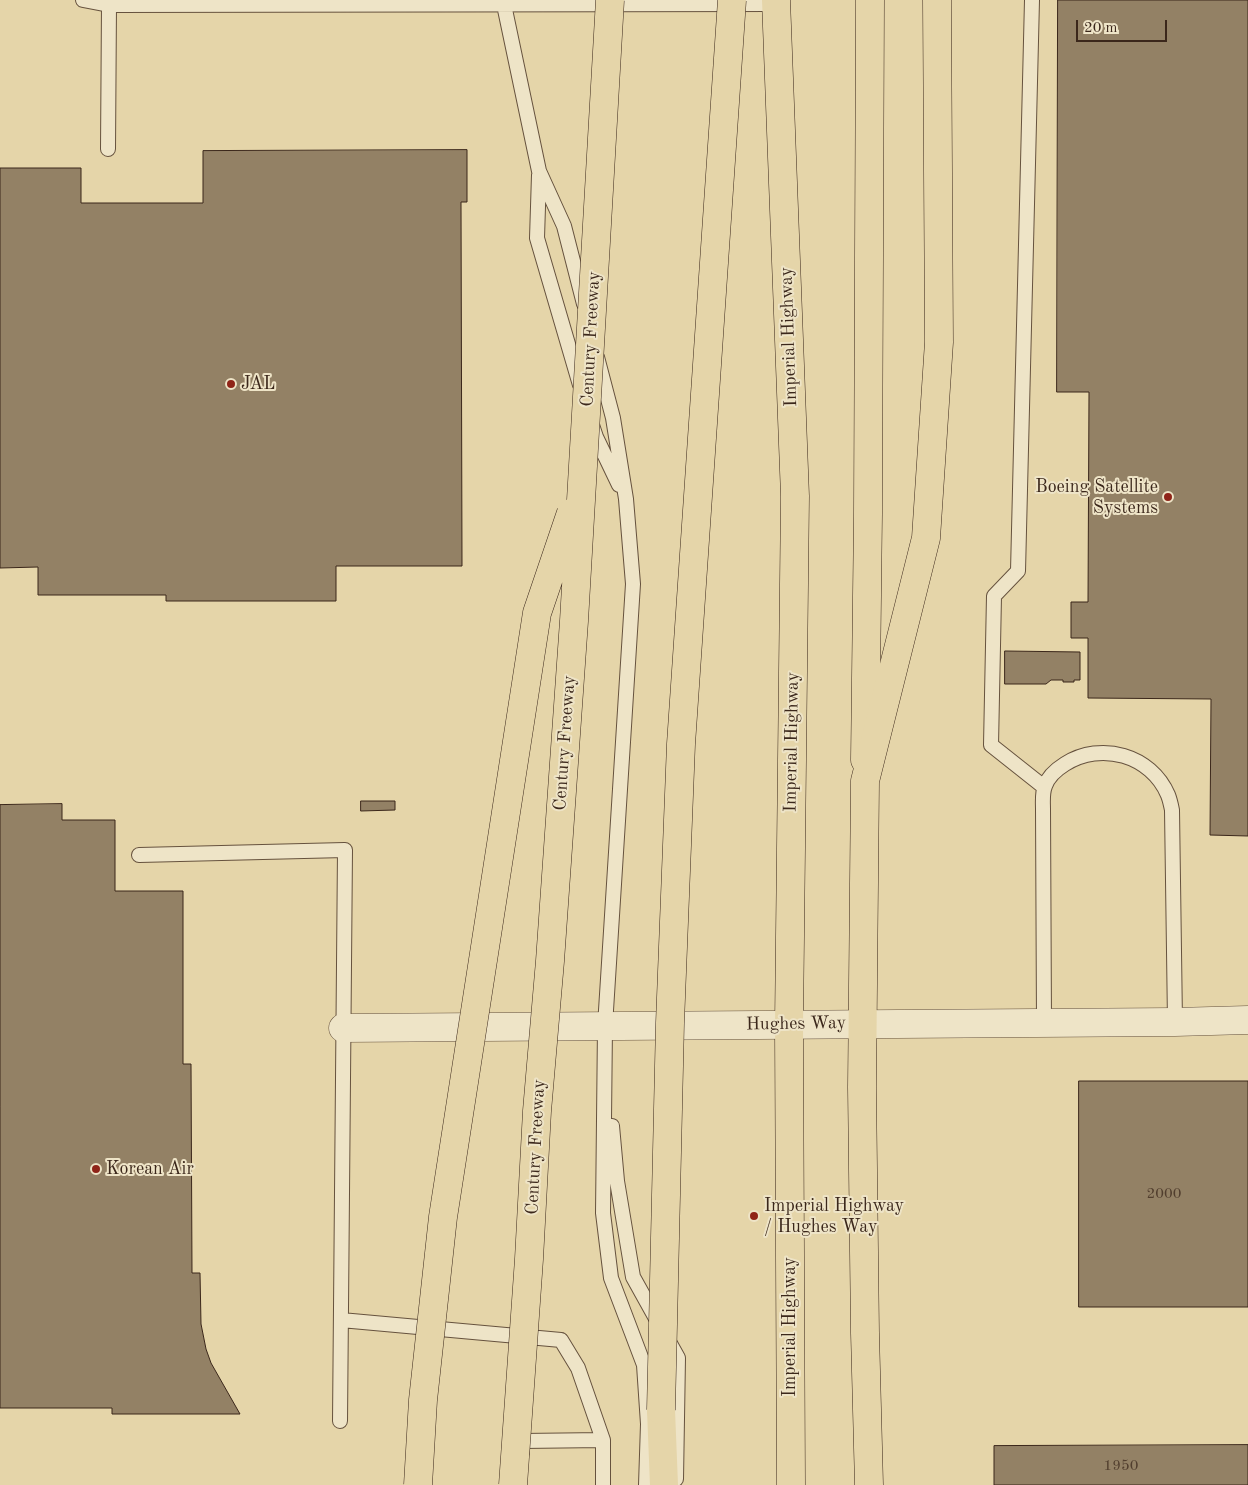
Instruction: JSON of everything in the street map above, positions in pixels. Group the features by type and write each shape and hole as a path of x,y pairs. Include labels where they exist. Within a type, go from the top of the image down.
{"main road":[{"name":"Century Freeway","path":"513,1485 529,1269 537,1111 573,631 610,0"},
{"path":"659,1485 670,1022 682,744 732,0"},
{"path":"869,1485 865,1334 863,1024 868,514 870,0"},
{"path":"865,781 926,538 939,342 938,0"},
{"name":"Imperial Highway","path":"776,2 795,496 789,1024 791,1485"},
{"path":"418,1485 423,1400 443,1217 537,613 582,478"},
{"path":"661,1410 664,1485"}],"street":[{"name":"Hughes Way","path":"343,1028 1248,1020"}],"lane":[{"path":"83,0 109,5 776,2"},
{"path":"1032,0 1018,571 994,596 991,745 1044,786"},
{"path":"503,2 539,171 564,226 613,418 626,499 633,584 605,1026 603,1212 611,1278 644,1365 648,1424 646,1485"},
{"path":"108,149 109,5"},
{"path":"539,171 537,238 596,437 626,499"},
{"path":"1044,1022 1044,786 1058,768 1084,754 1098,752 1113,753 1130,758 1143,765 1154,775 1169,796 1172,810 1175,1022"},
{"path":"139,855 345,850 340,1421"},
{"path":"605,1026 617,1181 633,1277 678,1358 676,1485"},
{"path":"341,1320 561,1340 578,1368 603,1440 603,1485"},
{"path":"522,1485 522,1441 603,1440"}],"building":[{"name":"Boeing Satellite Systems","path":"1058,0 1248,0 1248,836 1210,835 1211,699 1088,698 1088,638 1071,638 1071,602 1088,602 1089,392 1057,392"},
{"name":"JAL","path":"467,150 467,202 461,202 462,566 336,566 336,601 166,601 166,595 38,595 38,567 0,568 0,168 81,168 81,203 203,203 203,151"},
{"path":"1005,651 1080,652 1080,680 1063,682 1063,680 1051,680 1046,684 1005,684"},
{"path":"361,801 395,801 395,810 361,811"},
{"name":"Korean Air","path":"62,804 62,820 115,820 115,891 183,891 183,1064 191,1064 192,1273 200,1273 201,1324 206,1349 211,1363 240,1414 112,1414 112,1408 0,1408 0,805"},
{"path":"1079,1081 1248,1081 1248,1307 1079,1307"},
{"path":"1248,1445 1248,1485 994,1485 994,1446"}],"place":[{"name":"JAL","path":"231,384"},
{"name":"Boeing Satellite Systems","path":"1168,497"},
{"name":"Korean Air","path":"96,1169"},
{"name":"Imperial Highway / Hughes Way","path":"754,1216"}]}
